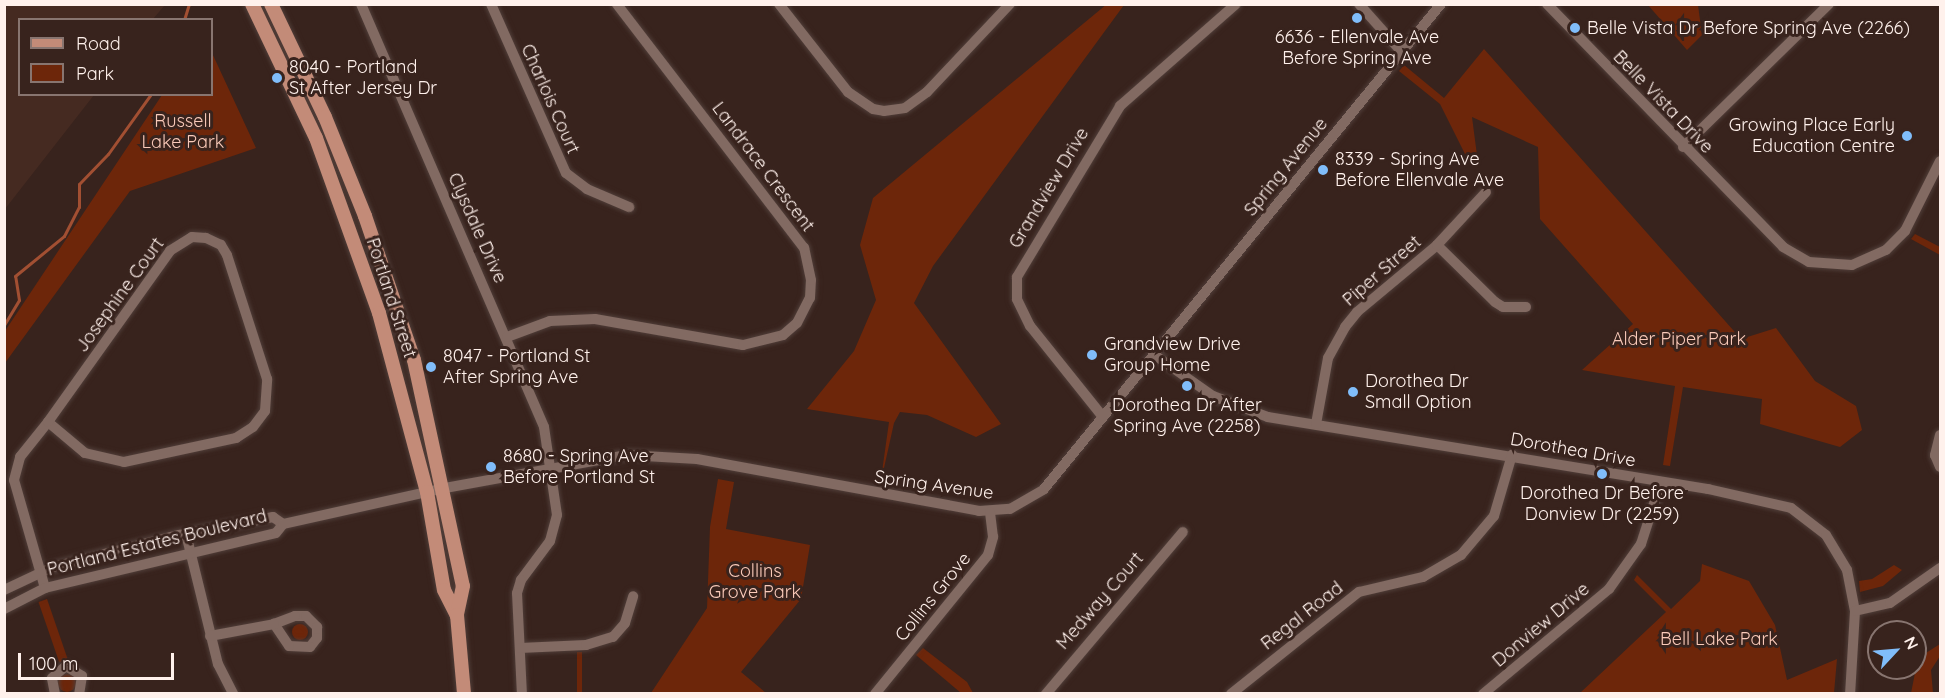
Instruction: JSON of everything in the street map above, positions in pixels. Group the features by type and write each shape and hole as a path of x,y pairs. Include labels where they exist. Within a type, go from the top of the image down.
{"main road":[{"name":"Portland Street","path":"252,4 315,138 348,222 404,398 427,492 444,590 457,615"},
{"name":"Portland Street","path":"271,4 325,117 365,216 414,360 445,488 463,586 457,615 464,693"}],"street":[{"name":"Clysdale Drive","path":"361,4 544,427 552,468 556,529 521,580 516,608 522,693"},
{"name":"Charlois Court","path":"491,4 566,173 588,189 629,207"},
{"name":"Landrace Crescent","path":"507,337 549,321 595,319 743,345 783,334 801,317 810,298 811,280 804,248 617,4"},
{"path":"779,4 848,92 873,109 884,111 905,108 927,92 1010,4"},
{"name":"Grandview Drive","path":"1104,417 1030,326 1017,299 1017,277 1120,106 1236,4"},
{"path":"1359,4 1401,50"},
{"name":"Spring Avenue","path":"445,488 627,455 670,456 990,512 1010,509 1044,489 1156,356 1401,50 1441,4"},
{"name":"Belle Vista Drive","path":"1547,4 1683,147 1783,247 1820,265 1852,265 1897,241 1941,161"},
{"path":"1683,147 1829,4"},
{"name":"Piper Street","path":"1316,424 1328,358 1345,327 1357,312 1437,245 1486,192"},
{"name":"Josephine Court","path":"45,588 14,480 20,458 170,251 192,237 206,238 221,245 227,255 268,389 265,411 253,428 236,438 115,462 85,453 48,422"},
{"path":"1437,245 1495,302 1503,307 1526,307"},
{"name":"Dorothea Drive","path":"1156,356 1195,386 1234,405 1268,417 1512,455 1768,500 1805,517 1826,535 1841,555 1855,611 1850,693"},
{"path":"1941,435 1935,455 1941,467"},
{"name":"Regal Road","path":"1231,693 1359,592 1423,577 1461,555 1494,516 1512,455"},
{"name":"Donview Drive","path":"1483,693 1609,589 1641,544 1662,482"},
{"name":"Portland Estates Boulevard","path":"4,609 45,588 190,551 276,533 283,524 445,488"},
{"name":"Collins Grove","path":"875,693 988,555 993,537 990,512"},
{"name":"Portland Estates Boulevard","path":"4,590 39,572 186,534 273,517 283,524"},
{"name":"Medway Court","path":"1046,693 1183,532"},
{"path":"186,534 218,664 233,693"},
{"path":"1855,611 1890,603 1941,568"},
{"path":"520,648 586,645 613,637 625,623 633,596"},
{"path":"210,636 274,624"},
{"path":"42,693 53,690 56,671 71,667 82,676 79,693"}],"shaded area":[{"path":"5,4 165,5 154,18 18,18 18,96 93,96 5,209"}],"green space":[{"path":"1107,4 1124,5 933,266 914,303 1001,424 976,437 927,415 900,412 894,423 880,486 889,422 807,409 854,351 876,300 860,245 873,198"},
{"path":"1648,5 1698,5 1702,35 1687,50"},
{"name":"Alder Piper Park","path":"1484,49 1741,339 1776,328 1815,381 1856,406 1862,430 1840,447 1760,424 1762,399 1683,387 1670,466 1663,465 1675,386 1582,370 1633,324 1540,219 1538,147 1472,117 1478,163 1471,166 1440,104 1399,71 1404,65 1444,98"},
{"name":"Russell Lake Park","path":"213,55 256,148 130,191 5,363 5,331 161,96 213,96"},
{"path":"1915,234 1940,247 1940,255 1911,239"},
{"name":"Collins Grove Park","path":"718,479 734,482 726,529 810,545 801,599 741,672 766,693 651,693 707,608 710,527"},
{"name":"Bell Lake Park","path":"1702,564 1749,581 1775,625 1787,680 1837,659 1834,693 1580,693 1666,612 1634,580 1637,575 1671,609 1700,581"},
{"path":"1894,565 1902,570 1883,586 1860,592 1859,581 1872,579"},
{"path":"47,599 68,660 59,662 38,602"},
{"path":"300,624 306,626 308,632 306,638 300,640 294,638 292,632 294,626"},
{"path":"1940,644 1940,656 1931,670 1933,693 1911,693 1914,680 1927,680 1927,652"},
{"path":"923,648 967,682 973,693 961,693 916,655"},
{"path":"577,652 582,652 582,693 577,693"},
{"path":"67,674 73,677 76,683 73,689 67,692 61,689 58,683 61,677"}],"waterway":[{"path":"185,18 189,4"},
{"path":"4,325 19,300 15,276 64,236 79,207 79,184 108,154 150,96"}],"place":[{"name":"6636 - Ellenvale Ave Before Spring Ave","path":"1357,18"},
{"name":"Belle Vista Dr Before Spring Ave (2266)","path":"1575,28"},
{"name":"8040 - Portland St After Jersey Dr","path":"277,78"},
{"name":"Growing Place Early Education Centre","path":"1907,136"},
{"name":"8339 - Spring Ave Before Ellenvale Ave","path":"1323,170"},
{"name":"Grandview Drive Group Home","path":"1092,355"},
{"name":"8047 - Portland St After Spring Ave","path":"431,367"},
{"name":"Dorothea Dr After Spring Ave (2258)","path":"1187,386"},
{"name":"Dorothea Dr Small Option","path":"1353,392"},
{"name":"8680 - Spring Ave Before Portland St","path":"491,467"},
{"name":"Dorothea Dr Before Donview Dr (2259)","path":"1602,474"}]}
